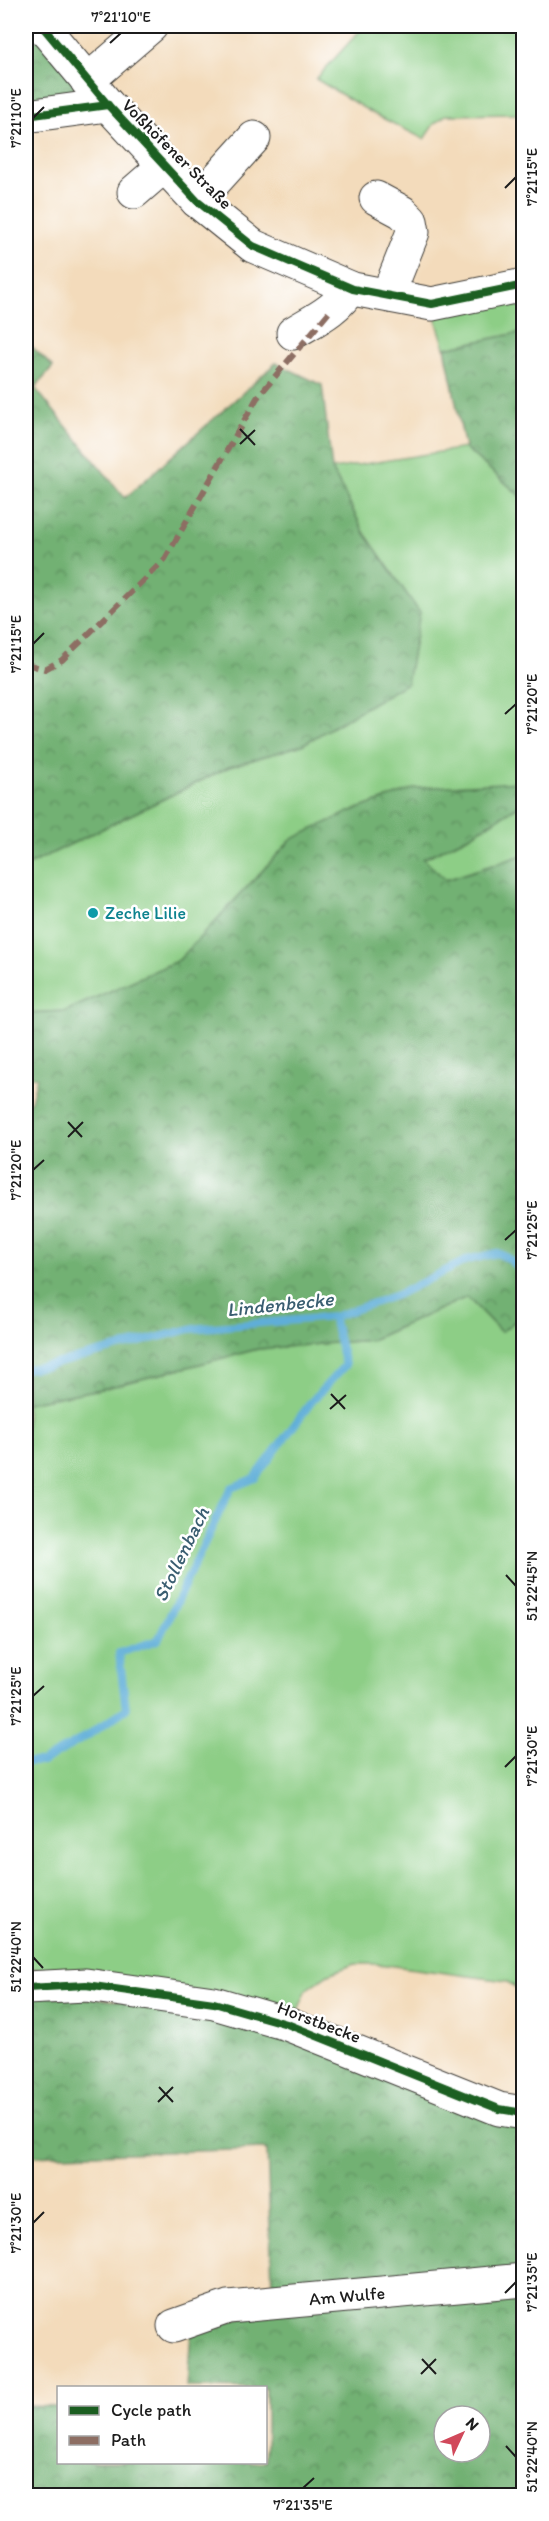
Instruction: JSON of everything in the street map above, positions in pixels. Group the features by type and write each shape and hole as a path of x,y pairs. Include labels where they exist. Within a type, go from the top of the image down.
{"street":[{"name":"Voßhöfener Straße","path":"42,26 98,93 205,208 253,246 350,288 432,304 524,285"},
{"path":"26,116 98,93 151,26"},
{"path":"205,208 254,138"},
{"path":"134,192 164,165"},
{"path":"205,208 238,186"},
{"path":"376,198 402,212 411,221 413,232 393,282 392,296"},
{"path":"293,333 344,299 350,288"},
{"name":"Horstbecke","path":"26,1988 86,1985 213,2003 287,2024 499,2109 524,2113"},
{"name":"Am Wulfe","path":"174,2326 228,2307 524,2280"}],"green space":[{"path":"26,26 30,26 88,99 26,109"},
{"path":"364,26 523,26 523,114 446,115 434,124 424,139 372,113 316,79"},
{"path":"523,297 523,332 445,348 435,316"},
{"path":"524,332 523,498 465,448 445,348"},
{"path":"26,341 53,367 35,388 125,498 276,363 322,385 332,469 364,532 420,613 407,683 302,745 229,767 26,866"},
{"path":"465,448 523,498 523,779 519,782 292,839 179,960 66,1011 26,1013 26,866 229,767 302,745 364,532 332,469"},
{"path":"523,779 523,803 471,835 423,859 446,880 523,855 523,1315 501,1332 467,1297 371,1340 258,1349 106,1388 26,1403 26,1105 31,1101 37,1077 26,1075 26,1013 66,1011 179,960 292,839 349,812 416,788 519,782"},
{"path":"523,803 523,855 446,880 423,859 471,835"},
{"path":"467,1297 501,1332 523,1315 523,1992 506,1981 378,1964 355,1964 328,1974 307,1989 296,2015 110,1975 26,1968 26,1403 106,1388 258,1349 371,1340"},
{"path":"26,1994 211,2008 523,2120 523,2495 26,2495 26,2406 57,2407 57,2464 267,2464 267,2386 187,2386 191,2332 273,2309 267,2149 26,2156"}],"waterway":[{"name":"Lindenbecke","path":"26,1369 47,1366 190,1329 333,1317 397,1295 467,1260 497,1253 508,1258 524,1274"},
{"name":"Stollenbach","path":"26,1762 42,1762 87,1736 126,1709 119,1653 158,1640 231,1488 255,1478 312,1401 345,1365 333,1317"}],"marked path":[{"path":"26,664 45,669 62,660 165,559 257,398 330,311"}],"cycle path":[{"path":"42,26 108,105 197,201 253,246 353,289 432,304 524,285"},
{"path":"26,116 108,105"},
{"path":"26,1988 86,1985 214,2003 287,2024 499,2109 524,2113"}],"place":[{"name":"Zeche Lilie","path":"93,913"}]}
